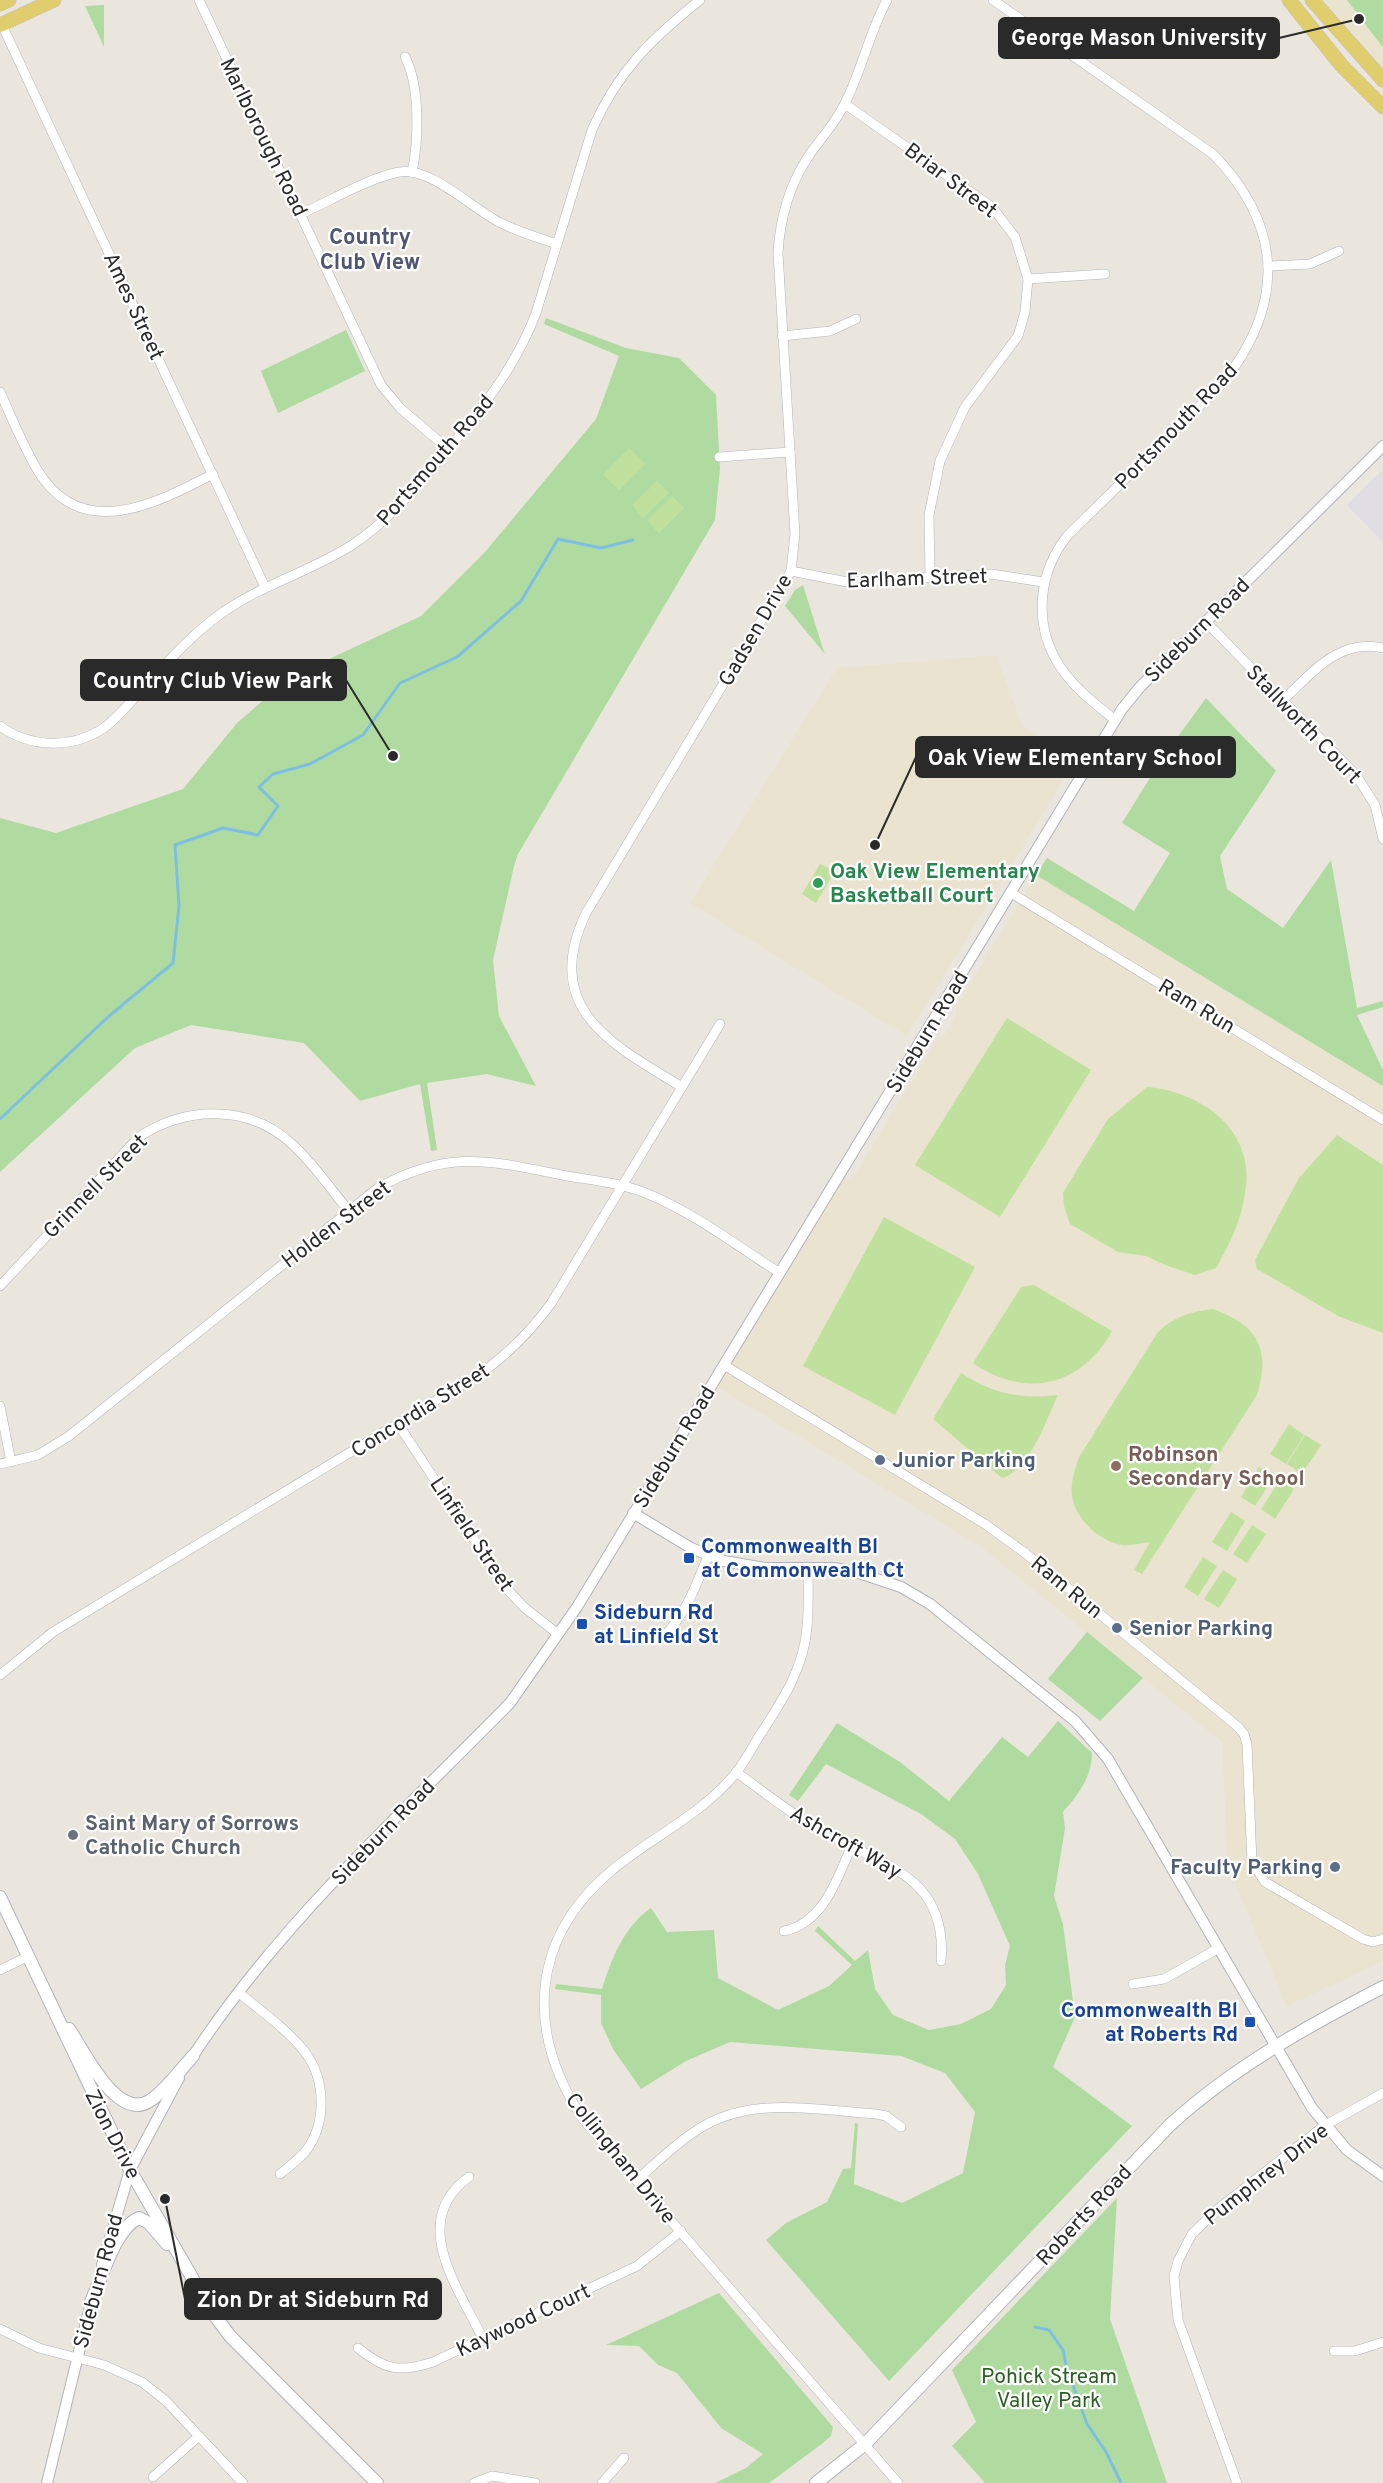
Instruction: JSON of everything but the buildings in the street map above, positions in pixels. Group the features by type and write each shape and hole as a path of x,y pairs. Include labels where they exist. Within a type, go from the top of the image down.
{"main road":[{"path":"0,4 9,0"},
{"path":"1,25 54,0"},
{"path":"1289,0 1342,66 1383,107"},
{"path":"1312,0 1383,80"},
{"name":"Zion Drive","path":"0,1897 130,2170 212,2312 230,2336 377,2483"},
{"name":"Roberts Road","path":"816,2483 866,2444 1170,2125 1216,2085 1275,2046 1383,1987"},
{"path":"48,1997 111,2093 125,2103 140,2105 151,2100 193,2056"},
{"path":"91,2302 121,2231 130,2222 139,2218 149,2223 185,2265"}],"street":[{"name":"Marlborough Road","path":"199,0 381,385 400,408 448,449"},
{"name":"Portsmouth Road","path":"0,726 19,737 38,743 57,744 79,740 98,731 117,716 196,633 265,587 332,556 371,531 407,498 498,388 515,359 536,313 592,130 605,101 640,52 700,0"},
{"name":"Gadsen Drive","path":"682,1087 617,1048 593,1025 581,1006 574,986 573,944 586,913 791,571 795,534 778,253 784,212 801,168 845,104 870,36 887,0"},
{"name":"Portsmouth Road","path":"993,0 1212,154 1239,183 1251,203 1264,240 1268,266 1265,303 1259,322 1239,362 1222,384 1068,536 1054,556 1044,582 1042,619 1053,656 1066,676 1115,720"},
{"name":"Ames Street","path":"1,25 265,587"},
{"path":"405,57 412,70 415,85 415,148 412,172"},
{"name":"Briar Street","path":"845,104 992,207 1015,237 1028,279 1025,312 1018,336 965,407 940,461 929,515 930,577"},
{"path":"301,214 375,180 400,172 412,172 442,186 499,223 557,244"},
{"path":"1268,266 1310,264 1339,251"},
{"path":"1028,279 1105,274"},
{"path":"782,336 830,331 856,319"},
{"path":"0,392 37,470 47,484 68,500 87,508 106,512 128,511 213,474"},
{"name":"Sideburn Road","path":"47,2483 91,2302 130,2170 155,2119 193,2056 239,1993 349,1865 510,1703 558,1634 1115,720 1140,687 1383,446"},
{"path":"719,457 790,452"},
{"name":"Earlham Street","path":"791,571 848,582 991,574 1044,582"},
{"name":"Stallworth Court","path":"1205,621 1356,775 1375,805 1383,839"},
{"path":"1283,700 1336,654 1363,646 1383,648"},
{"name":"Ram Run","path":"1011,893 1383,1120"},
{"name":"Concordia Street","path":"0,1675 53,1632 483,1372 524,1337 552,1302 720,1024"},
{"name":"Grinnell Street","path":"0,1286 139,1137 165,1122 192,1115 236,1116 260,1124 280,1135 303,1155 348,1210"},
{"name":"Holden Street","path":"0,1464 38,1455 69,1436 348,1210 400,1175 429,1165 456,1161 494,1162 641,1191 665,1202 780,1273"},
{"name":"Ram Run","path":"724,1365 985,1524 1237,1726 1244,1734 1247,1744 1252,1862 1258,1874 1265,1882 1354,1935 1373,1942 1383,1939"},
{"path":"0,1406 11,1462"},
{"name":"Linfield Street","path":"398,1424 506,1588 525,1608 558,1634"},
{"path":"633,1513 708,1556 765,1568 808,1568 856,1572 880,1578 916,1595 1075,1721 1108,1759 1324,2126 1347,2150 1383,2176"},
{"path":"665,1635 679,1620 690,1602 708,1556"},
{"name":"Collingham Drive","path":"808,1568 807,1628 801,1660 788,1692 736,1772 698,1811 612,1871 582,1899 565,1923 554,1950 546,1978 544,2013 549,2052 564,2090 584,2119 898,2483"},
{"name":"Ashcroft Way","path":"736,1772 810,1824 851,1847 892,1865 921,1891 934,1910 942,1930 941,1961"},
{"path":"784,1931 799,1927 820,1908 832,1891 851,1847"},
{"path":"1133,1984 1164,1979 1219,1948"},
{"path":"0,1970 29,1956"},
{"path":"239,1993 298,2043 312,2062 320,2085 321,2106 313,2137 300,2157 280,2174"},
{"name":"Pumphrey Drive","path":"1237,2483 1175,2308 1174,2276 1178,2261 1192,2234 1203,2222 1324,2126 1383,2093"},
{"path":"637,2180 696,2130 738,2111 770,2107 876,2114 886,2116 901,2127"},
{"path":"469,2177 448,2196 439,2220 439,2234 445,2258 483,2339"},
{"name":"Kaywood Court","path":"358,2348 378,2364 406,2369 433,2362 637,2266 681,2231"},
{"path":"0,2329 39,2348 119,2370 142,2382 166,2401 243,2483"},
{"path":"1335,2351 1355,2351 1383,2342"},
{"path":"153,2477 199,2436"},
{"path":"602,2483 624,2458"},
{"path":"474,2483 492,2476 535,2483"}],"shaded area":[{"path":"1319,0 1383,0 1383,72"},
{"path":"1383,469 1383,542 1347,505"},
{"path":"996,655 1023,727 1075,761 907,1036 690,903 837,668"},
{"name":"Robinson Secondary School","path":"1036,875 1383,1086 1383,1961 1287,2006 1228,1866 1222,1742 980,1546 717,1387 844,1177 851,1181 936,1041 942,1039 956,1017 956,1007"}],"green space":[{"path":"1347,0 1383,0 1383,47 1381,45"},
{"path":"104,5 104,47 85,6"},
{"path":"546,318 626,348 679,358 716,395 720,468 715,520 518,854 514,866 493,960 499,1016 536,1086 487,1074 427,1083 437,1150 431,1151 420,1084 360,1101 304,1043 191,1025 135,1048 0,1172 0,818 56,833 183,789 237,723 276,689 312,667 421,616 485,552 596,419 619,356 544,324"},
{"path":"346,330 365,371 278,413 261,371"},
{"path":"629,448 646,464 619,490 603,475"},
{"path":"657,481 669,493 643,518 632,505"},
{"path":"672,496 684,508 659,533 647,521"},
{"path":"803,585 825,654 785,606 795,590"},
{"path":"1206,698 1276,771 1220,856 1227,889 1283,928 1331,860 1357,1008 1383,1001 1383,1007 1357,1015 1383,1070 1383,1086 1036,875 1047,858 1134,911 1170,853 1122,823 1161,760"},
{"name":"Oak View Elementary Basketball Court","path":"820,864 835,871 816,903 802,894"},
{"path":"1007,1018 1091,1070 1000,1217 915,1165"},
{"path":"1147,1087 1185,1096 1219,1116 1241,1147 1246,1165 1244,1197 1231,1239 1216,1268 1195,1275 1146,1256 1118,1252 1070,1224 1064,1206 1063,1193 1108,1119"},
{"path":"1337,1135 1383,1165 1383,1333 1338,1316 1257,1269 1255,1260 1299,1178"},
{"path":"884,1217 975,1267 895,1415 803,1366"},
{"path":"1034,1285 1112,1331 1099,1350 1085,1365 1050,1382 1012,1381 973,1363 1021,1287"},
{"path":"1213,1309 1241,1323 1257,1341 1262,1364 1257,1395 1142,1574 1134,1570 1150,1542 1118,1544 1092,1530 1074,1505 1072,1487 1075,1468 1079,1457 1158,1332 1183,1316"},
{"path":"961,1373 984,1386 1007,1393 1031,1396 1058,1395 1029,1455 1012,1473 1002,1478 933,1419"},
{"path":"1289,1424 1304,1435 1286,1464 1270,1454"},
{"path":"1305,1435 1321,1445 1302,1474 1287,1464"},
{"path":"1259,1467 1274,1476 1255,1506 1241,1497"},
{"path":"1280,1480 1294,1489 1275,1519 1261,1509"},
{"path":"1231,1512 1245,1521 1227,1551 1212,1542"},
{"path":"1252,1525 1266,1534 1247,1563 1233,1554"},
{"path":"1203,1557 1217,1566 1198,1596 1184,1587"},
{"path":"1223,1570 1237,1579 1219,1608 1204,1599"},
{"path":"1087,1632 1143,1678 1100,1721 1048,1679"},
{"path":"1058,1721 1092,1753 1087,1778 1063,1812 1065,1828 1054,1896 1063,1924 1075,2017 1053,2067 1132,2126 889,2381 766,2240 786,2223 827,2202 843,2169 851,2168 855,2123 858,2124 854,2184 902,2203 963,2173 975,2112 945,2073 901,2056 730,2042 686,2061 641,2089 613,2049 601,2023 601,1995 555,1989 556,1984 602,1989 614,1955 626,1934 633,1924 651,1908 667,1932 714,1930 718,1978 778,2010 829,1986 852,1965 815,1931 818,1926 855,1961 868,1950 875,1989 893,2015 929,2030 961,2024 991,2009 1006,1985 1005,1965 1010,1946 978,1874 955,1839 921,1814 826,1764 798,1801 789,1795 837,1723 900,1762 949,1801 1002,1737 1028,1757"},
{"name":"Pohick Stream Valley Park","path":"1117,2198 1110,2319 1167,2483 985,2483 952,2446 976,2422 952,2370"},
{"path":"719,2293 833,2427 831,2436 823,2443 769,2483 715,2483 746,2468 763,2454 721,2428 677,2373 658,2365 639,2346 606,2345"}],"waterway":[{"path":"0,1119 108,1017 173,963 179,906 175,845 223,828 258,835 278,806 259,787 273,774 310,764 363,735 400,683 457,657 521,601 558,539 601,548 633,540"},
{"path":"1035,2327 1049,2330 1063,2350 1067,2369 1087,2424 1106,2452 1121,2483"}],"place":[{"name":"George Mason University","path":"1359,19"},
{"name":"Country Club View Park","path":"393,756"},
{"name":"Oak View Elementary School","path":"875,845"},
{"name":"Oak View Elementary Basketball Court","path":"818,883"},
{"name":"Junior Parking","path":"880,1460"},
{"name":"Robinson Secondary School","path":"1116,1466"},
{"name":"Commonwealth Bl at Commonwealth Ct","path":"689,1558"},
{"name":"Sideburn Rd at Linfield St","path":"582,1624"},
{"name":"Senior Parking","path":"1117,1628"},
{"name":"Saint Mary of Sorrows Catholic Church","path":"73,1835"},
{"name":"Faculty Parking","path":"1335,1867"},
{"name":"Commonwealth Bl at Roberts Rd","path":"1250,2022"},
{"name":"Zion Dr at Sideburn Rd","path":"165,2199"}],"district":[{"name":"Country Club View","path":"370,248"}]}
